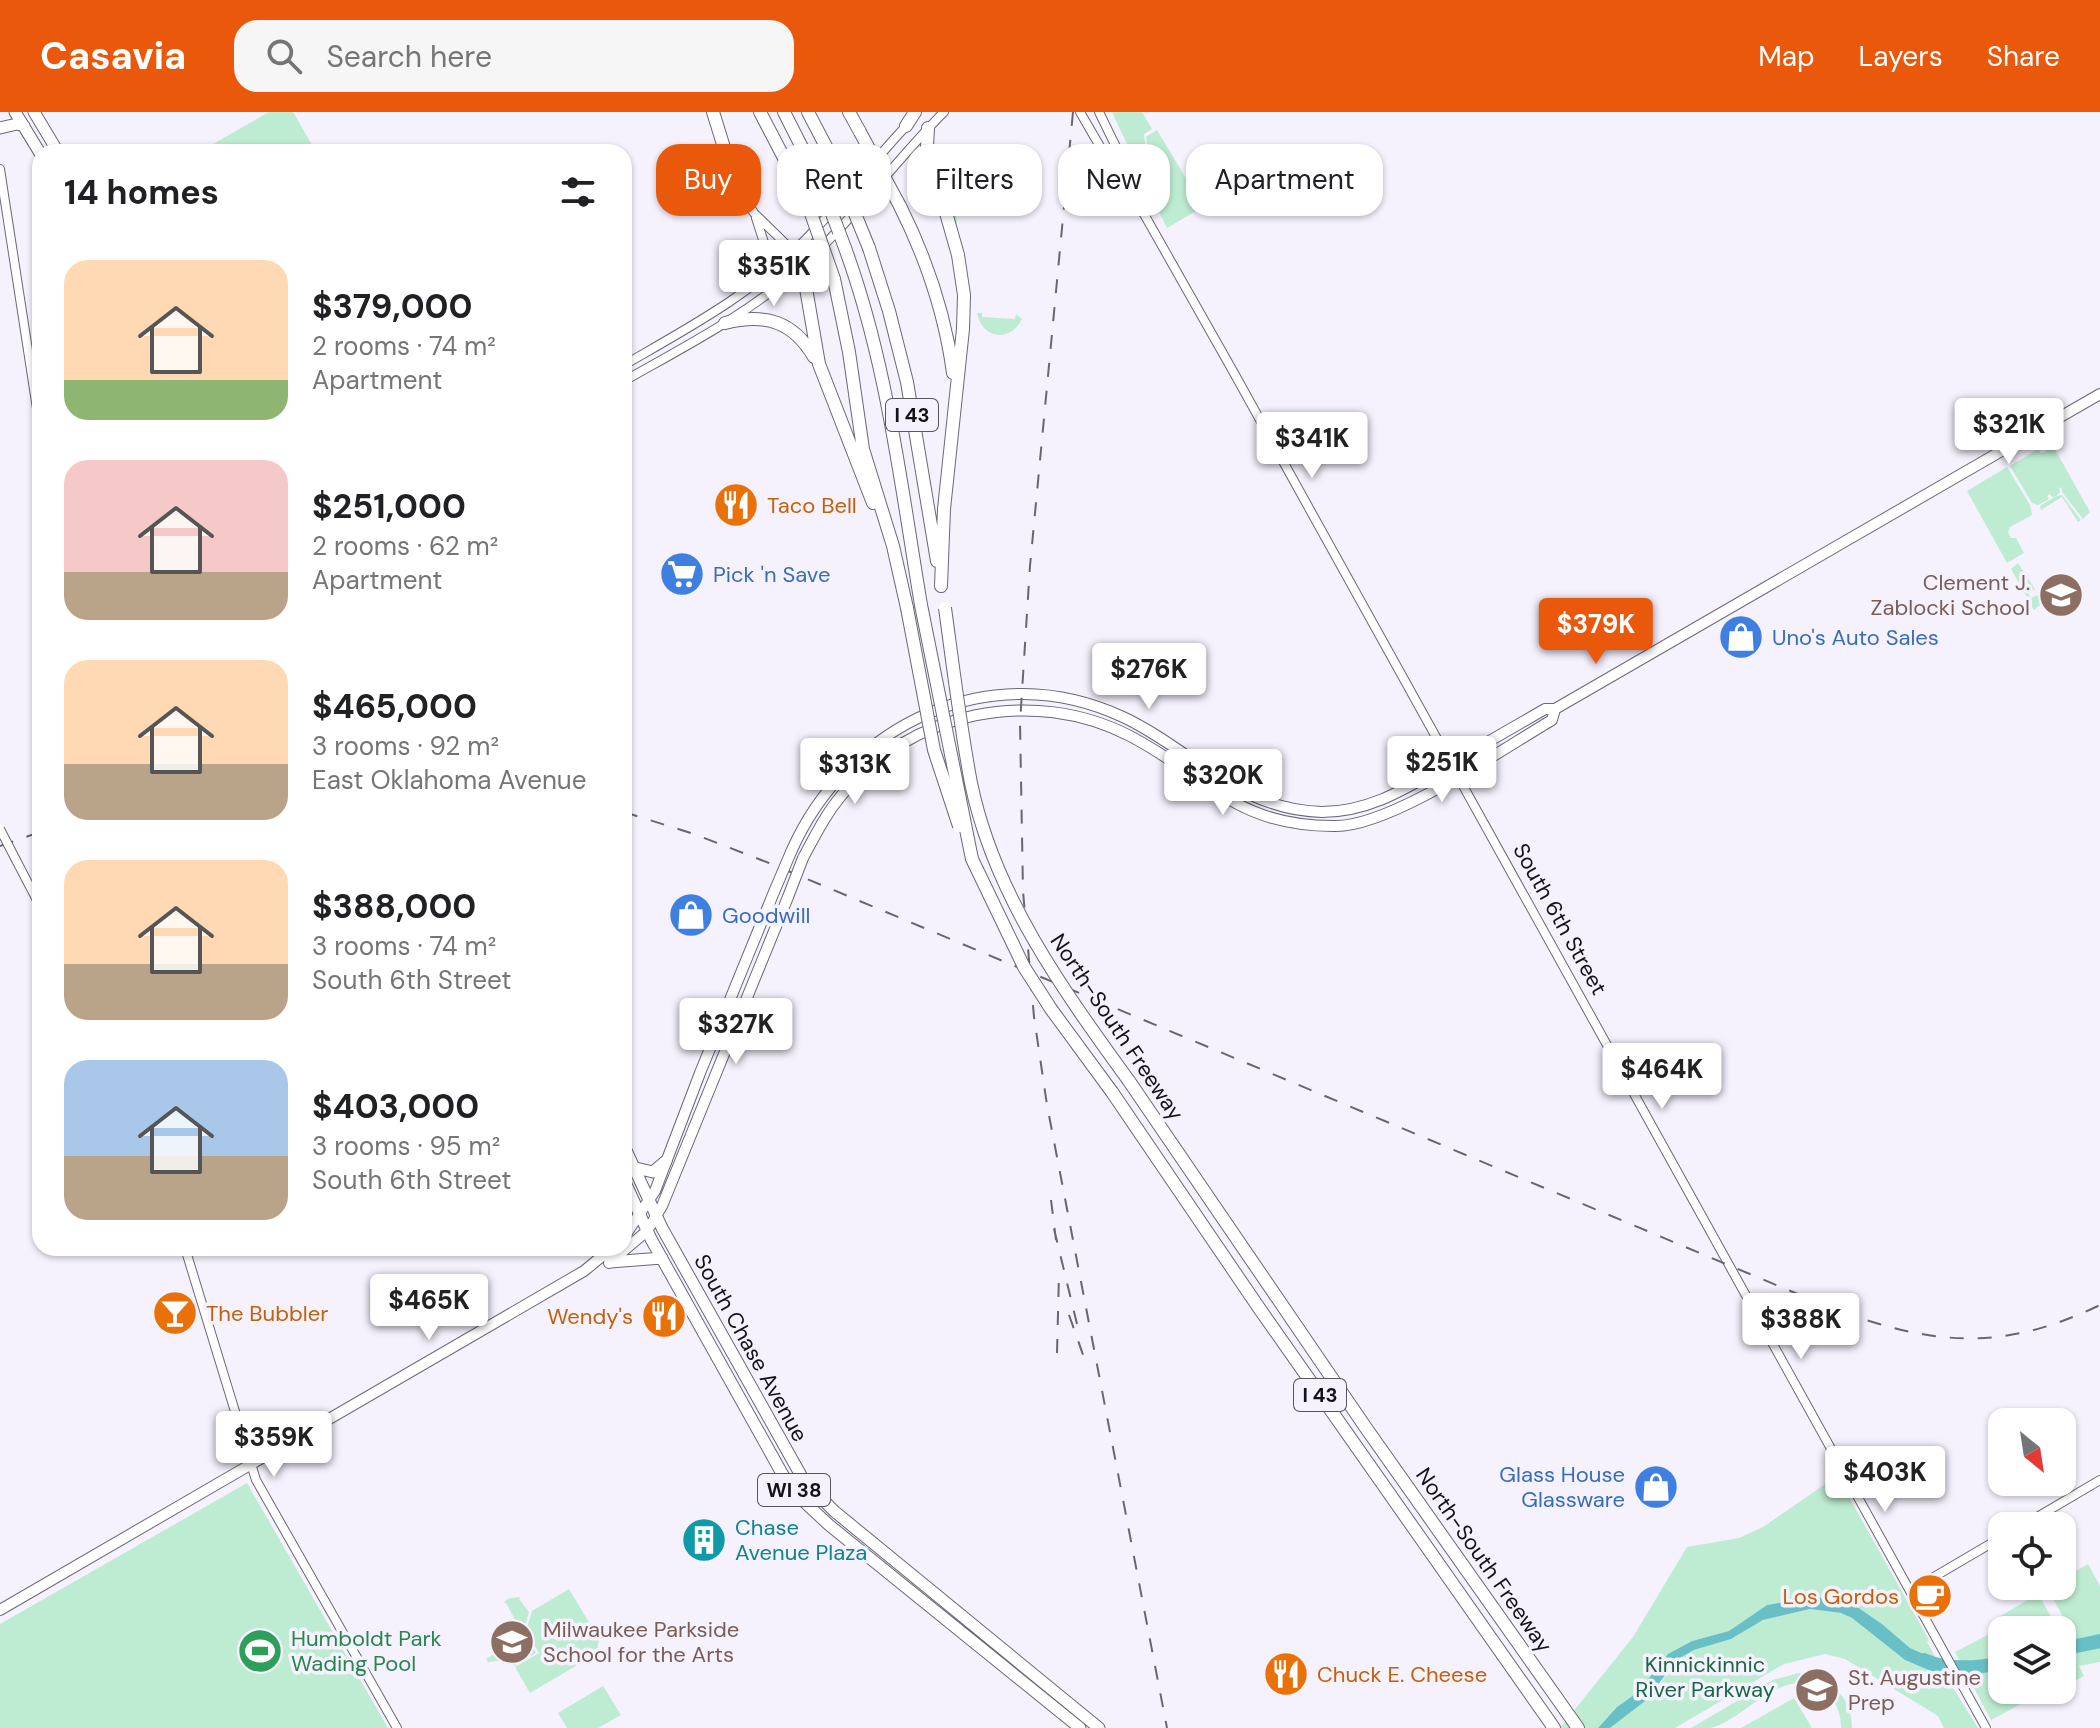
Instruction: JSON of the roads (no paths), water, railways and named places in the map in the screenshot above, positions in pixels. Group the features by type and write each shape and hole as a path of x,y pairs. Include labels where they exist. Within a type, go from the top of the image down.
{"highway":[{"path":"713,112 723,144"},
{"path":"760,112 807,202 834,279 849,352 863,449 893,546 934,750 952,809 972,859"},
{"name":"North-South Freeway","path":"784,112 821,185 853,267 873,336 921,605 972,859 1024,967 1051,1009 1112,1092 1268,1321 1554,1728"},
{"name":"North-South Freeway","path":"808,112 833,160 869,248 889,311 907,382 972,785 992,852 1039,952 1366,1428 1578,1728"},
{"path":"849,112 900,206 933,281 944,322 956,400"},
{"path":"906,126 918,112"},
{"path":"928,128 925,137 927,150 958,255 964,295 944,509 941,586"},
{"path":"802,265 819,364 863,483 893,546"},
{"path":"725,323 747,317 780,323 806,343 819,364"}],"main road":[{"path":"15,112 35,144"},
{"path":"34,112 51,144"},
{"path":"0,128 17,124 24,126"},
{"path":"632,1226 650,1201 774,892 817,803 837,777 870,747 922,715 982,698 1044,696 1107,710 1151,732 1246,795 1297,810 1338,811 1369,806 1401,792 1545,709 1555,709 2100,394"},
{"path":"632,1244 647,1231 656,1217 803,858 829,811 876,760 919,733 973,715 1011,709 1071,715 1102,724 1149,747 1230,801 1270,819 1302,825 1350,826 1409,803 1552,720 1555,709"},
{"name":"South Chase Avenue","path":"632,1161 656,1217 688,1275 796,1469 817,1495 1099,1728"},
{"path":"636,1168 653,1172 666,1161"},
{"name":"South Chase Avenue","path":"632,1198 675,1283 797,1495 829,1525 1080,1728"},
{"path":"0,1610 584,1271 602,1256"},
{"path":"610,1262 617,1256"},
{"path":"584,1271 610,1262 662,1258"},
{"path":"675,1283 688,1275"}],"street":[{"path":"632,376 725,323 802,265 944,112"},
{"name":"South 6th Street","path":"1080,112 1099,144"},
{"name":"South 6th Street","path":"1099,112 1115,144"},
{"path":"632,360 720,309 766,275 793,251 906,126"},
{"path":"0,169 32,376"},
{"path":"755,216 768,255 766,275"},
{"path":"757,216 793,251 802,265"},
{"name":"South 6th Street","path":"1145,216 1453,762 1986,1728"},
{"path":"0,829 32,891"},
{"path":"187,1256 256,1480 397,1728"},
{"path":"2046,1512 2100,1480"},
{"path":"1910,1591 1988,1545"}],"water":[{"path":"1836,1597 1850,1602 1882,1624 1910,1648 1937,1660 1947,1678 1905,1660 1852,1618 1841,1613 1810,1609 1763,1620 1731,1639 1694,1650 1678,1659 1645,1701 1610,1728 1598,1728 1617,1707 1638,1692 1668,1654 1692,1641 1729,1631 1767,1605"}],"waterway":[{"path":"2076,1646 2100,1641"},
{"path":"1924,1660 1963,1668 1988,1665"}],"railway":[{"path":"1073,112 1030,566 1020,723 1023,891 1034,1017 1047,1105 1167,1728"},
{"path":"632,815 769,863 1831,1308 1902,1330 1966,1338 1998,1337 2030,1331 2100,1305"},
{"path":"0,846 32,835"},
{"path":"1051,1200 1056,1240"},
{"path":"1054,1229 1077,1324"},
{"path":"1057,1353 1059,1274"},
{"path":"1069,1315 1087,1366"}],"place":[{"name":"Taco Bell","path":"736,505"},
{"name":"Pick 'n Save","path":"682,574"},
{"name":"Clement J. Zablocki School","path":"2061,595"},
{"name":"Uno's Auto Sales","path":"1741,637"},
{"name":"Goodwill","path":"691,915"},
{"name":"The Bubbler","path":"175,1313"},
{"name":"Wendy's","path":"664,1316"},
{"name":"Glass House Glassware","path":"1656,1487"},
{"name":"Chase Avenue Plaza","path":"704,1540"},
{"name":"Los Gordos","path":"1930,1596"},
{"name":"Milwaukee Parkside School for the Arts","path":"512,1642"},
{"name":"Humboldt Park Wading Pool","path":"260,1651"},
{"name":"Chuck E. Cheese","path":"1286,1674"},
{"name":"St. Augustine Prep","path":"1817,1690"}],"park label":[{"name":"Kinnickinnic River Parkway","path":"1705,1676"}]}
